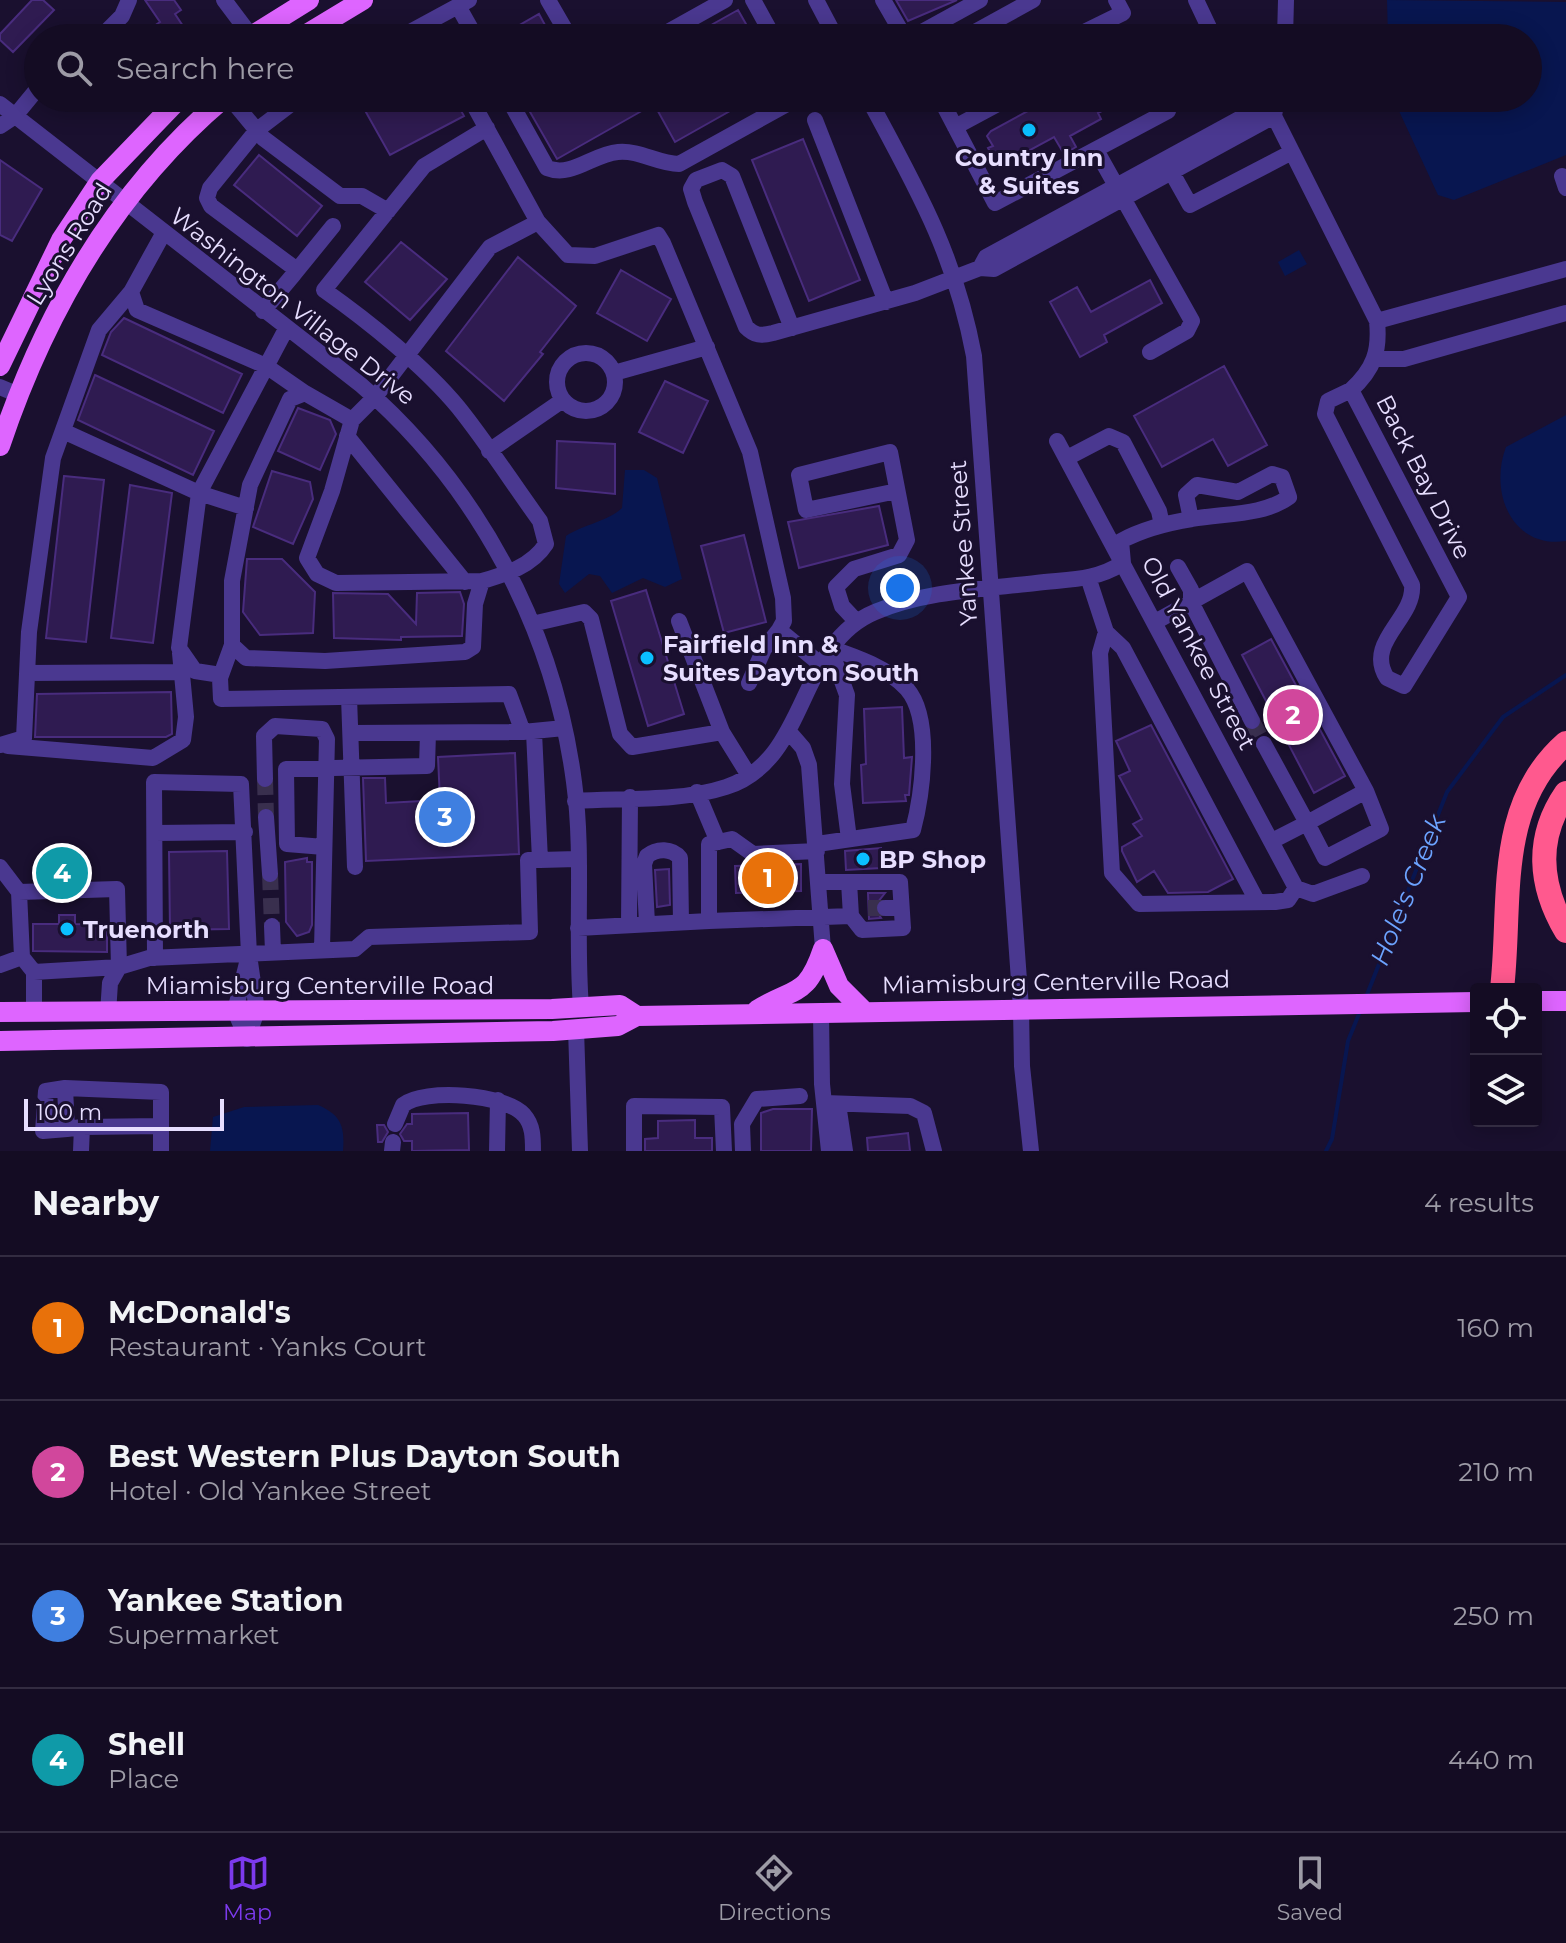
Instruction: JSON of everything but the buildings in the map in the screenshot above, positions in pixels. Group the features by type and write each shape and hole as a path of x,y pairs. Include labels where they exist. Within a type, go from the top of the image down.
{"highway":[{"path":"1502,983 1510,856 1520,810 1540,770 1566,743"},
{"path":"1566,793 1553,812 1543,849 1545,886 1566,931"}],"main road":[{"path":"270,24 309,0"},
{"path":"323,24 363,0"},
{"name":"Lyons Road","path":"0,366 61,240 100,181 167,112"},
{"name":"Lyons Road","path":"0,446 9,391 75,276 124,202 165,151 211,112"},
{"path":"823,949 839,986 865,1012"},
{"path":"751,1015 804,987 812,979 823,949"},
{"path":"1542,1001 1566,1001"},
{"name":"Miamisburg Centerville Road","path":"0,1012 620,1005 634,1014 751,1015 1314,1002 1470,1002"},
{"path":"531,1032 552,1018 578,1014 581,1007"},
{"name":"Miamisburg Centerville Road","path":"0,1041 531,1032 618,1026 634,1014"}],"street":[{"path":"114,24 122,16 129,0"},
{"path":"224,0 240,24"},
{"path":"548,0 562,24"},
{"path":"682,24 725,0"},
{"path":"753,0 766,24"},
{"path":"816,0 829,24"},
{"path":"883,0 897,24"},
{"path":"936,24 980,0"},
{"path":"989,24 1033,0"},
{"path":"1101,24 1123,13 1116,0"},
{"path":"1196,0 1207,24"},
{"path":"1285,24 1286,0"},
{"path":"424,24 463,3 471,24"},
{"name":"Washington Village Drive","path":"0,104 375,397 441,465 509,573 532,624 564,728 575,801 581,1007"},
{"path":"0,126 24,105"},
{"path":"240,112 257,130 340,196 362,196 388,211"},
{"path":"281,112 257,130 210,188 207,198 211,206 293,267 294,274"},
{"path":"478,112 538,222 568,255 595,256 658,235 750,452 783,598 784,621 764,649 749,683"},
{"path":"516,112 547,168 557,172 617,152 638,153 667,164 679,164 773,112"},
{"name":"Yankee Street","path":"876,112 924,198 956,280 974,356 1021,1008 1022,1066 1031,1151"},
{"path":"949,112 995,203 1166,112"},
{"path":"955,127 983,112"},
{"path":"792,328 732,176 722,170 696,180 691,189 695,202 746,327 753,334 762,336 792,328 886,302 956,280 980,268 994,269 1119,192 1168,166 1250,112 1274,116"},
{"path":"1275,112 1377,321 1379,348 1375,359 1404,359 1566,313"},
{"path":"815,120 886,302"},
{"path":"487,128 424,166 324,290 362,317 406,358 456,405 540,521 546,544 537,557 509,573 474,582 336,583 317,574 307,558 350,428 406,358 490,247 538,222"},
{"path":"1096,150 1192,321 1187,331 1150,352"},
{"path":"1168,166 1190,205 1292,152"},
{"path":"263,311 333,226"},
{"path":"3,745 24,738 27,673 53,458 99,330 131,292 163,234"},
{"path":"1377,321 1566,269"},
{"path":"131,292 137,310 266,366 350,428 474,582 473,647 465,652 325,661 246,658 232,645"},
{"path":"3,745 153,758 183,740 186,717 179,648 199,493 286,329"},
{"path":"614,373 707,347"},
{"path":"593,353 603,357 614,373 614,393 602,406 581,410 563,400 557,385 558,372 569,358 593,353"},
{"name":"Back Bay Drive","path":"1351,390 1459,597 1404,686 1387,678 1380,660 1382,648 1407,605 1412,585 1325,414 1328,401 1351,390 1367,375 1375,359"},
{"path":"305,393 290,399 250,485 232,581 232,645 221,675 221,699 509,694 529,732 540,860"},
{"path":"489,451 563,400"},
{"path":"63,431 199,493 246,508"},
{"path":"1067,458 1109,436 1123,442 1159,511 1162,525"},
{"name":"Old Yankee Street","path":"1057,441 1296,888"},
{"path":"856,621 842,606 836,587 854,569 899,555 907,540 890,452 799,475 806,510 897,491"},
{"path":"575,801 697,792 727,787 748,774 790,733 819,663 856,621 901,603 990,588 1103,576 1123,563 1121,541 1162,525 1274,508 1289,497 1282,477 1272,474 1238,492 1197,485 1186,495 1191,519"},
{"path":"1238,492 1241,511"},
{"path":"1178,567 1191,590 1191,602 1252,721"},
{"path":"1155,622 1247,571 1366,791 1381,829 1325,858 1264,744"},
{"path":"1088,577 1106,632 1123,648 1256,899"},
{"path":"532,624 584,612 591,619 620,734 632,747 722,732"},
{"path":"679,621 722,732 748,774"},
{"path":"779,630 819,663"},
{"path":"1106,632 1100,653 1112,873 1139,904 1288,900 1296,888 1313,894 1362,876"},
{"path":"179,648 195,671 221,675"},
{"path":"830,648 847,695 842,784 849,839"},
{"path":"709,921 709,844 732,839 753,854 817,847 913,830 923,793 920,715 907,690 867,661 830,648"},
{"path":"27,673 182,672"},
{"path":"349,697 355,867"},
{"path":"265,779 264,736 275,726 322,729 327,739 322,949"},
{"path":"351,733 529,732 564,728"},
{"path":"324,847 287,844 286,769 427,766 428,733"},
{"path":"790,733 803,748 809,765 823,949"},
{"path":"153,758 155,958"},
{"path":"154,782 241,784 247,857 249,955 257,1011 247,1039"},
{"path":"1272,841 1366,791"},
{"path":"697,792 718,842"},
{"path":"629,925 630,797"},
{"path":"266,817 270,874"},
{"path":"155,833 245,832"},
{"path":"647,924 644,864 647,856 660,851 673,852 680,858 681,922"},
{"path":"34,972 119,967 155,958 355,949 369,937 530,932 528,860 577,859"},
{"path":"0,867 19,892 22,957 34,972 34,1012"},
{"path":"819,882 900,882 885,908"},
{"path":"849,882 851,912 862,930 903,928 885,908"},
{"path":"19,892 117,889 119,967 110,983 108,1013"},
{"path":"578,928 821,917 885,908"},
{"path":"272,926 273,952"},
{"path":"247,1039 235,1011 249,955"},
{"path":"0,965 22,957"},
{"path":"821,1013 832,1104 845,1151"},
{"path":"576,1029 580,1151"},
{"path":"161,1126 43,1131 46,1091 65,1088 161,1092 161,1126 161,1151"},
{"path":"65,1088 81,1151"},
{"path":"395,1124 403,1105 427,1095 498,1100 524,1115 532,1130 533,1151"},
{"path":"743,1151 742,1124 757,1099 800,1096"},
{"path":"497,1151 498,1100"},
{"path":"829,1151 832,1104"},
{"path":"832,1104 910,1106 924,1113 934,1151"},
{"path":"634,1151 634,1106 722,1107 724,1151"}],"shaded area":[{"path":"1387,0 1566,2 1566,155 1454,200 1438,195 1399,112 1542,112 1542,24 1388,24"},
{"path":"1299,250 1307,264 1285,276 1278,262"},
{"path":"1566,415 1566,541 1547,541 1531,536 1509,514 1500,481 1501,464 1506,447"},
{"path":"625,470 644,470 657,478 682,579 665,587 643,578 612,593 600,576 589,574 565,593 559,584 566,536 622,508"},
{"path":"318,1105 340,1122 343,1151 210,1151 213,1117 244,1107"}],"waterway":[{"name":"Hole's Creek","path":"1366,997 1447,792 1503,717 1566,675"},
{"name":"Hole's Creek","path":"1326,1151 1332,1139 1348,1041 1361,1009"}],"tunnel":[{"path":"1252,721 1264,744"},
{"path":"265,779 266,817"},
{"path":"270,874 272,926"},
{"path":"868,908 885,908"}],"place":[{"name":"Country Inn & Suites","path":"1029,130"},
{"name":"Fairfield Inn & Suites Dayton South","path":"647,658"},
{"name":"Best Western Plus Dayton South","path":"1293,715"},
{"name":"Yankee Station","path":"445,817"},
{"name":"BP Shop","path":"863,859"},
{"name":"Shell","path":"62,873"},
{"name":"McDonald's","path":"768,878"},
{"name":"Truenorth","path":"67,929"}]}
